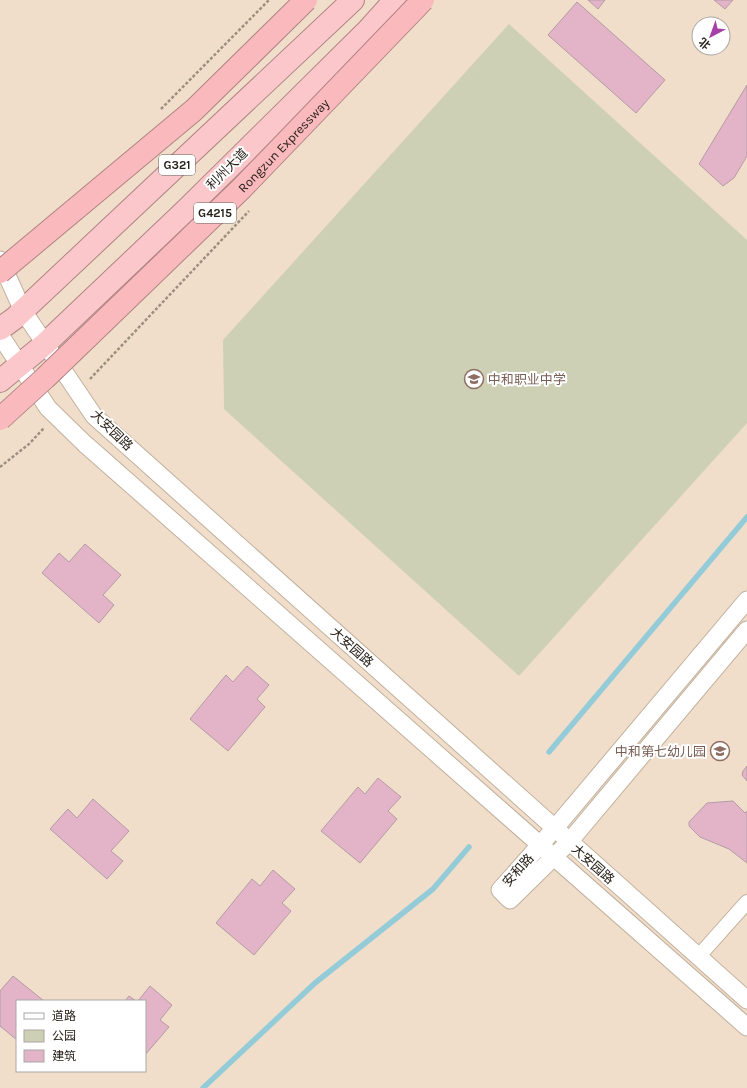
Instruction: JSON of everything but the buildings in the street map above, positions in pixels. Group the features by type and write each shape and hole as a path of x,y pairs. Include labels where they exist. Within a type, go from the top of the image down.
{"highway":[{"path":"0,272 194,110 306,0"},
{"name":"G321","path":"0,329 23,311 353,0"},
{"name":"利州大道","path":"0,381 45,344 201,194 368,30 395,0"},
{"name":"Rongzun Expressway","path":"0,419 45,378 242,188 423,0"}],"street":[{"name":"大安园路","path":"0,260 23,311 94,416 747,1000"},
{"path":"0,335 48,408 84,444 747,1027"},
{"name":"安和路","path":"747,600 555,828 500,890 510,900 569,842 747,630"},
{"path":"698,957 747,902"}],"path":[{"path":"159,112 269,0"},
{"path":"78,392 252,208"},
{"path":"0,467 29,444 56,416"}],"green space":[{"name":"中和职业中学","path":"509,24 747,240 747,423 519,676 224,409 223,340"}],"waterway":[{"path":"549,752 747,517"},
{"path":"203,1088 315,983 433,889 469,847"}],"place":[{"name":"中和职业中学","path":"474,379"},
{"name":"中和第七幼儿园","path":"720,751"}]}
